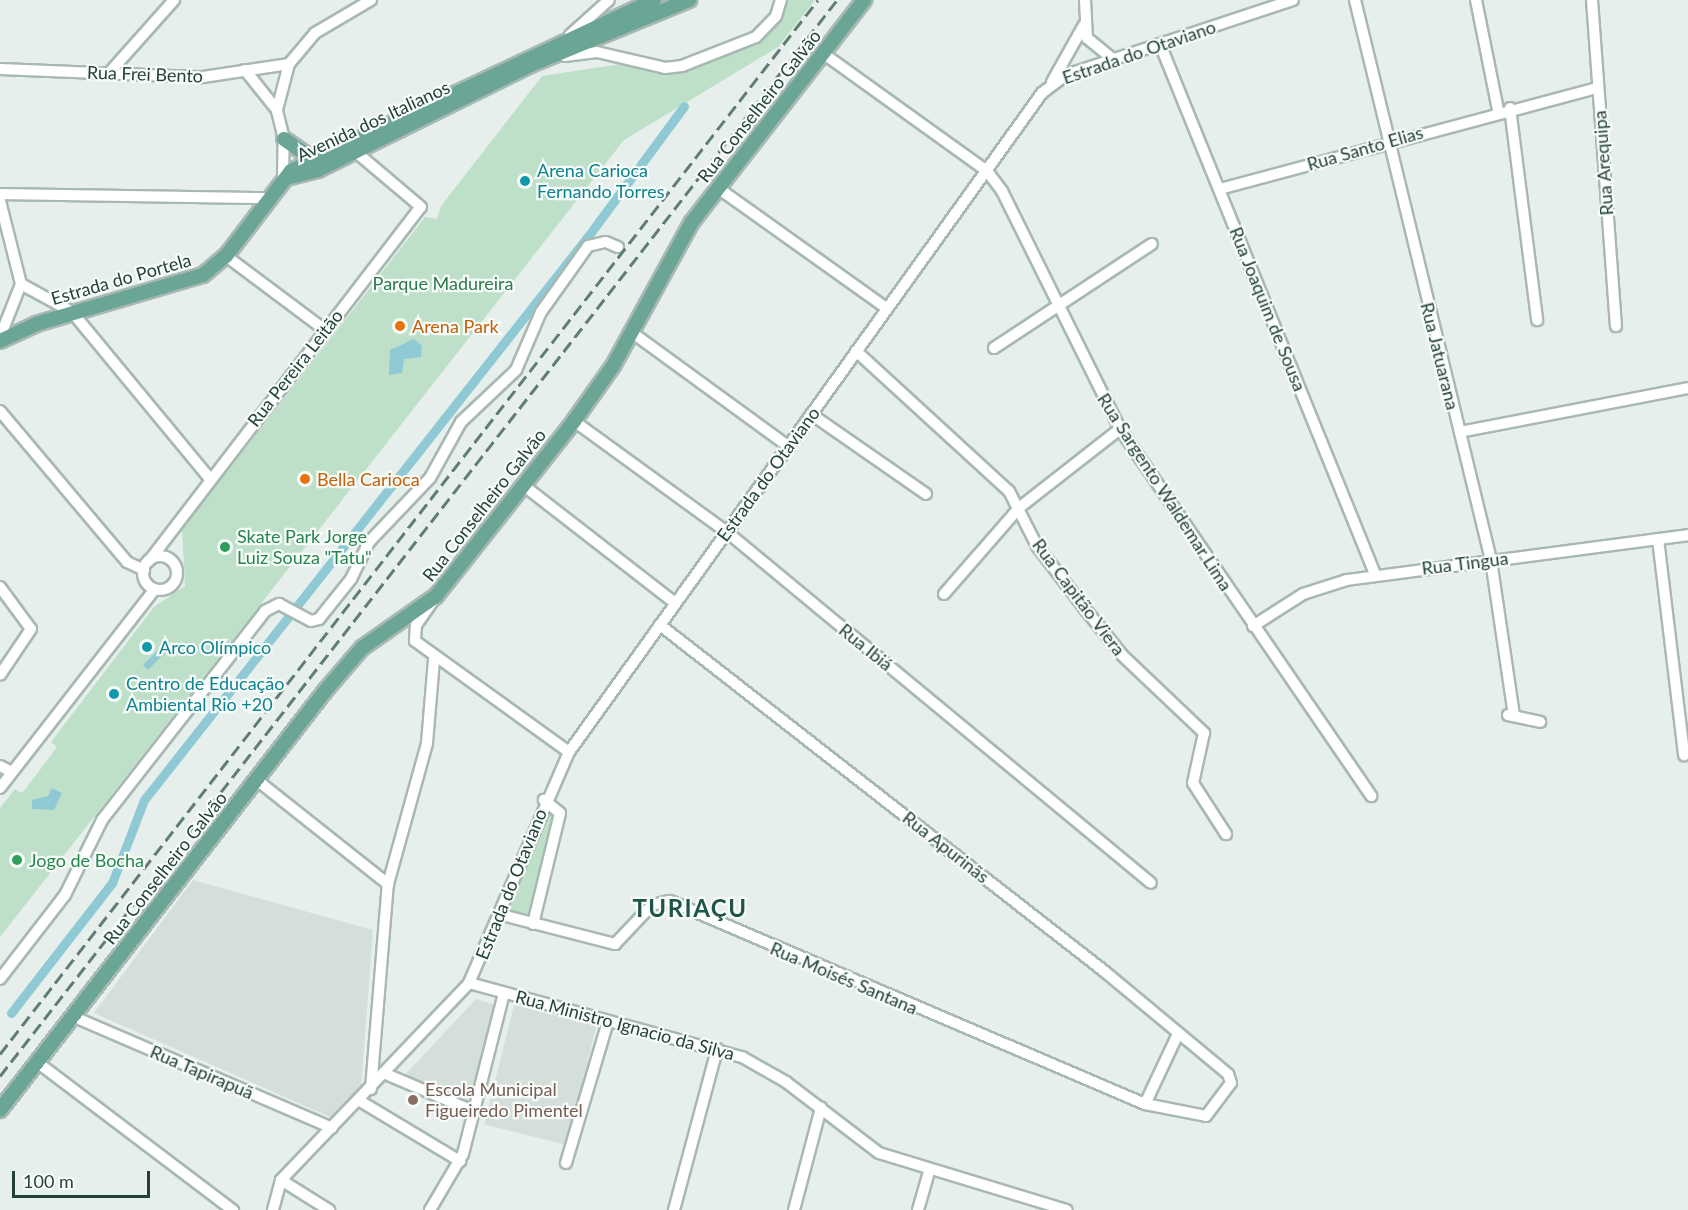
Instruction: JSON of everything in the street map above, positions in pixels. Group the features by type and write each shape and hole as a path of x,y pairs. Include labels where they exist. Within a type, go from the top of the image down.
{"main road":[{"name":"Avenida dos Italianos","path":"283,178 314,159 565,39 648,7 689,0"},
{"name":"Rua Conselheiro Galvão","path":"0,1110 362,648 436,596 574,421 630,331 692,222 864,0"},
{"name":"Avenida dos Italianos","path":"283,178 356,152 648,7"},
{"path":"284,139 314,159"},
{"name":"Estrada do Portela","path":"0,339 72,312 190,280 226,256 266,198 283,178"}],"street":[{"path":"109,73 124,51 174,0"},
{"path":"277,110 289,64 315,33 371,0"},
{"path":"565,39 609,0"},
{"path":"530,65 584,51 629,56 665,68 682,66 756,37 776,16 781,0"},
{"path":"1085,0 1084,25 1091,45 1113,58"},
{"name":"Estrada do Otaviano","path":"281,1180 386,1074 469,983 502,915 544,800 569,752 886,309 1052,82 1113,58 1160,44 1278,2 1293,0"},
{"name":"Rua Jatuarana","path":"1355,0 1491,560 1511,715 1540,722"},
{"path":"1476,0 1498,111"},
{"name":"Rua Arequipa","path":"1592,0 1616,326"},
{"path":"1052,82 1084,25"},
{"name":"Rua Joaquim de Sousa","path":"1160,44 1375,574"},
{"path":"124,51 137,75"},
{"path":"824,54 987,171"},
{"name":"Rua Frei Bento","path":"0,69 203,77 289,64"},
{"path":"245,70 277,110 284,139 283,178"},
{"name":"Rua Santo Elias","path":"1220,189 1498,111 1598,88"},
{"path":"1510,108 1537,320"},
{"name":"Rua Pereira Leitão","path":"146,566 170,530 421,207 356,152"},
{"name":"Rua Sargento Waldemar Lima","path":"987,171 1058,303 1120,429 1371,796"},
{"path":"718,188 886,309"},
{"path":"0,194 266,198"},
{"path":"0,201 21,284 0,339"},
{"path":"0,978 65,895 102,820 265,611 279,604 299,615 319,619 351,579 369,542 430,478 461,422 505,385 523,357 541,312 588,246 606,242 618,246"},
{"path":"994,348 1058,303 1152,244"},
{"path":"226,256 324,330"},
{"path":"21,284 72,312 210,478"},
{"path":"630,331 789,447"},
{"name":"Rua Capitão Viera","path":"856,351 983,464 1020,507 1037,546 1116,648 1204,734 1193,783 1226,834"},
{"path":"1460,432 1688,388"},
{"path":"0,411 127,562 146,566 168,559"},
{"path":"811,414 926,494"},
{"name":"Rua Ibiá","path":"574,421 727,532 1151,883"},
{"path":"944,594 1020,507 1120,429"},
{"path":"523,485 675,603"},
{"path":"0,788 155,589 174,582 176,567 168,559 170,530"},
{"name":"Rua Tingua","path":"1253,626 1303,594 1375,574 1688,535"},
{"path":"1658,538 1683,750"},
{"path":"146,566 155,589"},
{"path":"0,586 31,629 0,675"},
{"path":"436,596 413,637 434,659 569,752"},
{"name":"Rua Apurinãs","path":"660,625 1228,1074 1231,1083 1215,1110 1199,1117"},
{"path":"371,1089 388,885 427,743 434,659"},
{"path":"0,766 12,772"},
{"path":"258,781 388,885"},
{"path":"533,924 560,813 544,800"},
{"name":"Rua Moisés Santana","path":"502,915 615,945 652,905 670,901 1145,1104 1199,1117"},
{"name":"Rua Ministro Ignacio da Silva","path":"469,983 608,1022 717,1049 764,1067 821,1108 873,1150 929,1172 1067,1210"},
{"path":"430,1210 460,1161 504,993"},
{"name":"Rua Tapirapuã","path":"72,1016 332,1128"},
{"path":"566,1163 608,1022"},
{"path":"1145,1104 1178,1034"},
{"path":"674,1210 717,1049"},
{"path":"37,1062 232,1210"},
{"path":"386,1074 473,1111"},
{"path":"360,1101 460,1161"},
{"path":"794,1210 821,1108"},
{"path":"918,1210 929,1172"},
{"path":"273,1210 281,1180 329,1210"}],"shaded area":[{"path":"193,880 373,930 361,1088 337,1120 94,1013"},
{"path":"476,999 496,1005 469,1104 404,1076"},
{"path":"514,1005 596,1026 567,1145 484,1124"}],"green space":[{"name":"Parque Madureira","path":"786,0 815,0 778,47 624,140 0,937 0,808 15,789 22,793 33,779 57,747 51,742 154,607 185,586 182,530 425,217 437,219 441,206 542,76 634,62 667,75 764,39"},
{"path":"548,806 558,811 532,918 506,909"}],"water":[{"path":"414,339 422,346 421,357 404,359 402,373 389,375 390,350"},
{"path":"167,641 172,646 148,670 143,665"},
{"path":"52,788 62,793 54,810 32,809 32,800 48,796"}],"waterway":[{"path":"11,1013 112,883 144,800 589,235 684,106"}],"railway":[{"path":"0,1054 818,0"},
{"path":"0,1076 837,0"}],"place":[{"name":"Arena Carioca Fernando Torres","path":"525,181"},
{"name":"Arena Park","path":"400,326"},
{"name":"Bella Carioca","path":"305,479"},
{"name":"Skate Park Jorge Luiz Souza \"Tatu\"","path":"225,547"},
{"name":"Arco Olímpico","path":"147,647"},
{"name":"Centro de Educação Ambiental Rio +20","path":"114,694"},
{"name":"Jogo de Bocha","path":"17,860"},
{"name":"Escola Municipal Figueiredo Pimentel","path":"413,1100"}],"district":[{"name":"TURIAÇU","path":"690,908"}]}
